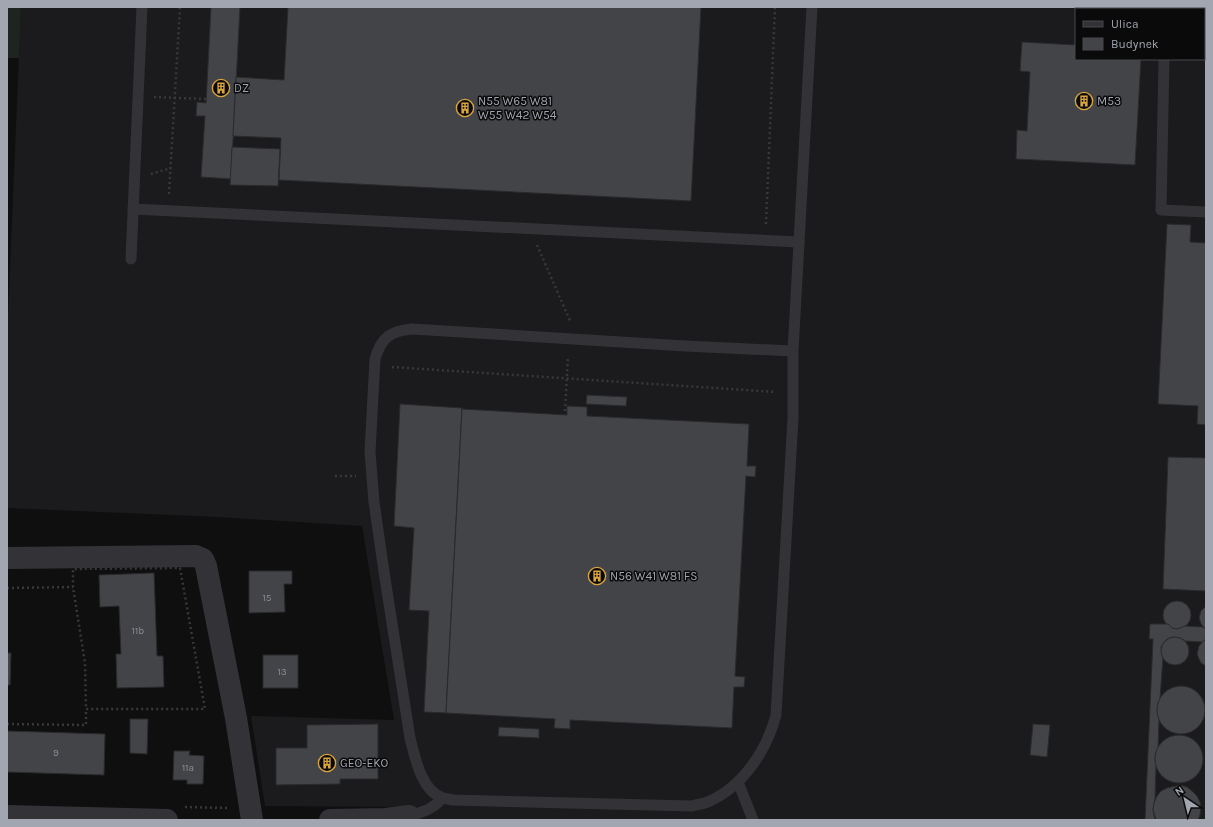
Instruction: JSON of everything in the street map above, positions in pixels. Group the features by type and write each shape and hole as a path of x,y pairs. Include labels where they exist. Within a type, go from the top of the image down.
{"street":[{"path":"7,558 196,556 203,559 206,566 236,718 252,820"},
{"path":"7,816 167,820"},
{"path":"330,820 386,819 409,816"}],"lane":[{"path":"131,259 142,7"},
{"path":"793,351 685,346 412,329 392,333 384,339 378,348 375,359 370,452 374,502 380,550 410,738 415,758 422,776 434,793 442,798 461,800 692,806 708,802 723,795 738,782 752,766 762,751 776,715 793,418 793,351 812,7"},
{"path":"1164,60 1161,210 1206,212"},
{"path":"133,209 799,242"},
{"path":"738,782 753,820"},
{"path":"409,816 437,805 442,798"}],"path":[{"path":"169,210 180,7"},
{"path":"765,241 775,7"},
{"path":"138,96 206,99"},
{"path":"145,176 171,168"},
{"path":"537,230 536,243 571,322 566,378 565,411"},
{"path":"389,366 779,392"},
{"path":"7,724 86,725 85,663 73,587 73,569 180,568 205,709 86,709"},
{"path":"7,588 73,587"}],"shaded area":[{"path":"7,7 21,7 19,58 7,58"},
{"path":"21,7 1206,7 1206,820 410,820 408,807 265,806 251,716 394,720 362,526 218,517 7,508 7,340"}],"building":[{"name":"DZ","path":"211,7 240,7 231,179 201,177 205,116 196,116 197,102 206,103"},
{"name":"N55 W65 W81 W55 W42 W54","path":"288,7 701,7 691,201 279,180 281,138 233,136 236,77 284,80"},
{"name":"M53","path":"1022,42 1075,45 1075,60 1141,60 1135,165 1016,159 1017,130 1027,131 1030,72 1020,71"},
{"path":"232,147 280,149 278,186 230,185"},
{"path":"1167,224 1191,225 1190,242 1206,243 1206,425 1197,424 1198,406 1158,404"},
{"path":"587,395 627,397 626,406 586,404"},
{"path":"400,404 462,408 446,713 424,712 429,611 409,610 414,528 394,526"},
{"name":"N56 W41 W81 FS","path":"567,406 587,407 587,416 749,424 747,466 756,466 755,477 746,476 735,676 745,677 744,687 734,687 732,728 570,720 570,729 554,728 555,719 446,713 462,409 567,415"},
{"path":"1168,457 1206,458 1206,591 1163,589"},
{"path":"249,571 292,571 292,584 284,584 285,612 249,613"},
{"path":"154,573 157,656 163,656 164,687 117,688 116,654 121,654 119,606 100,607 99,575"},
{"path":"1177,601 1187,605 1191,615 1187,625 1177,629 1167,625 1163,615 1167,605"},
{"path":"1206,606 1206,630 1201,624 1199,618 1201,611"},
{"path":"1150,624 1168,624 1172,628 1177,629 1185,626 1203,627 1206,630 1206,640 1202,642 1185,641 1174,637 1165,641 1161,647 1163,657 1160,699 1158,703 1158,748 1155,759 1155,799 1153,810 1155,820 1145,820 1153,639 1149,639"},
{"path":"1175,637 1185,641 1189,651 1185,661 1175,665 1165,661 1161,651 1165,641"},
{"path":"1204,640 1206,640 1206,666 1201,663 1197,654 1199,646"},
{"path":"7,653 11,653 10,685 7,685"},
{"path":"263,655 298,655 298,688 263,688"},
{"path":"1181,686 1190,688 1198,693 1203,701 1205,710 1203,719 1198,727 1190,732 1181,734 1172,732 1164,727 1159,719 1157,710 1159,701 1164,693 1172,688"},
{"path":"130,719 148,719 147,754 130,753"},
{"name":"GEO-EKO","path":"378,724 378,779 340,779 340,784 276,785 276,748 307,748 307,725"},
{"path":"1033,724 1050,725 1047,757 1030,755"},
{"path":"499,727 539,729 539,738 498,736"},
{"path":"7,731 105,734 104,775 7,772"},
{"path":"1179,735 1188,737 1196,742 1201,750 1203,759 1201,768 1196,776 1188,781 1179,783 1170,781 1162,776 1157,768 1155,759 1157,750 1162,742 1170,737"},
{"path":"174,751 190,751 189,755 204,756 203,784 187,784 187,780 173,780"},
{"path":"1180,785 1187,787 1197,796 1201,808 1198,820 1156,820 1153,810 1157,796 1161,791 1167,788"}],"place":[{"name":"DZ","path":"221,88"},
{"name":"M53","path":"1084,101"},
{"name":"N55 W65 W81 W55 W42 W54","path":"465,108"},
{"name":"N56 W41 W81 FS","path":"597,576"},
{"name":"GEO-EKO","path":"327,763"}]}
